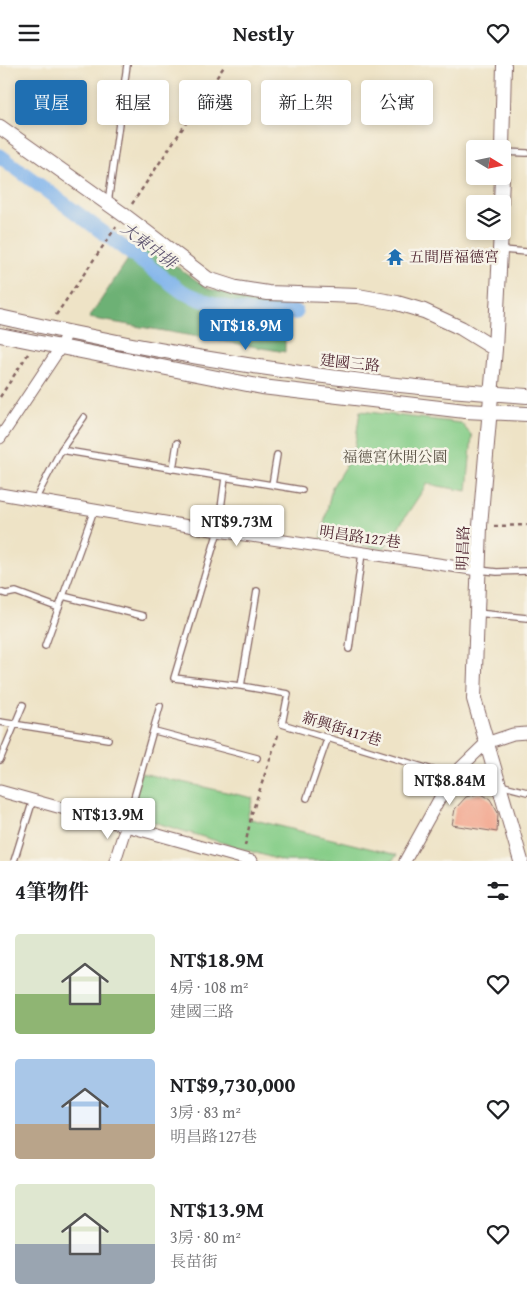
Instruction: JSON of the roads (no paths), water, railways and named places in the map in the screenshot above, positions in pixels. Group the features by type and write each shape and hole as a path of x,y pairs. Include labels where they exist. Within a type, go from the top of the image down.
{"street":[{"path":"502,140 504,65"},
{"path":"0,127 108,203 208,279 236,288 268,293 358,296 397,303 424,311 461,328 495,349"},
{"name":"明昌路","path":"501,240 495,349 480,526 474,699 521,861"},
{"name":"建國三路","path":"0,317 67,332 259,369 491,394 527,396"},
{"path":"0,438 60,348 67,332"},
{"path":"0,335 262,387 489,412 527,414"},
{"name":"明昌路127巷","path":"0,494 218,531 478,570"},
{"path":"404,861 452,776 486,743 513,734 527,733"},
{"path":"0,791 247,859"},
{"path":"115,861 126,826"}],"lane":[{"path":"108,203 127,65"},
{"path":"511,151 527,153"},
{"path":"501,250 527,252"},
{"path":"35,500 61,450 84,417"},
{"path":"173,469 177,443"},
{"path":"61,450 302,490"},
{"path":"272,485 277,455"},
{"path":"225,478 218,531 174,678 242,686 257,591"},
{"path":"45,645 94,510"},
{"path":"349,649 362,553"},
{"path":"478,570 497,572 527,571"},
{"path":"0,592 6,594 16,592 58,608"},
{"path":"63,596 143,616"},
{"path":"477,613 527,618"},
{"name":"新興街417巷","path":"242,686 288,694 282,724 452,776"},
{"path":"0,760 22,705"},
{"path":"126,826 160,706"},
{"path":"0,722 108,739"},
{"path":"154,731 256,757"},
{"path":"307,798 328,737"},
{"path":"499,784 527,792"},
{"path":"14,861 33,800"}],"waterway":[{"name":"大東中排","path":"0,156 183,292 210,303 253,313 282,314 296,312"}],"place":[{"name":"五間厝福德宮","path":"395,257"}],"park label":[{"name":"福德宮休閒公園","path":"395,457"}]}
